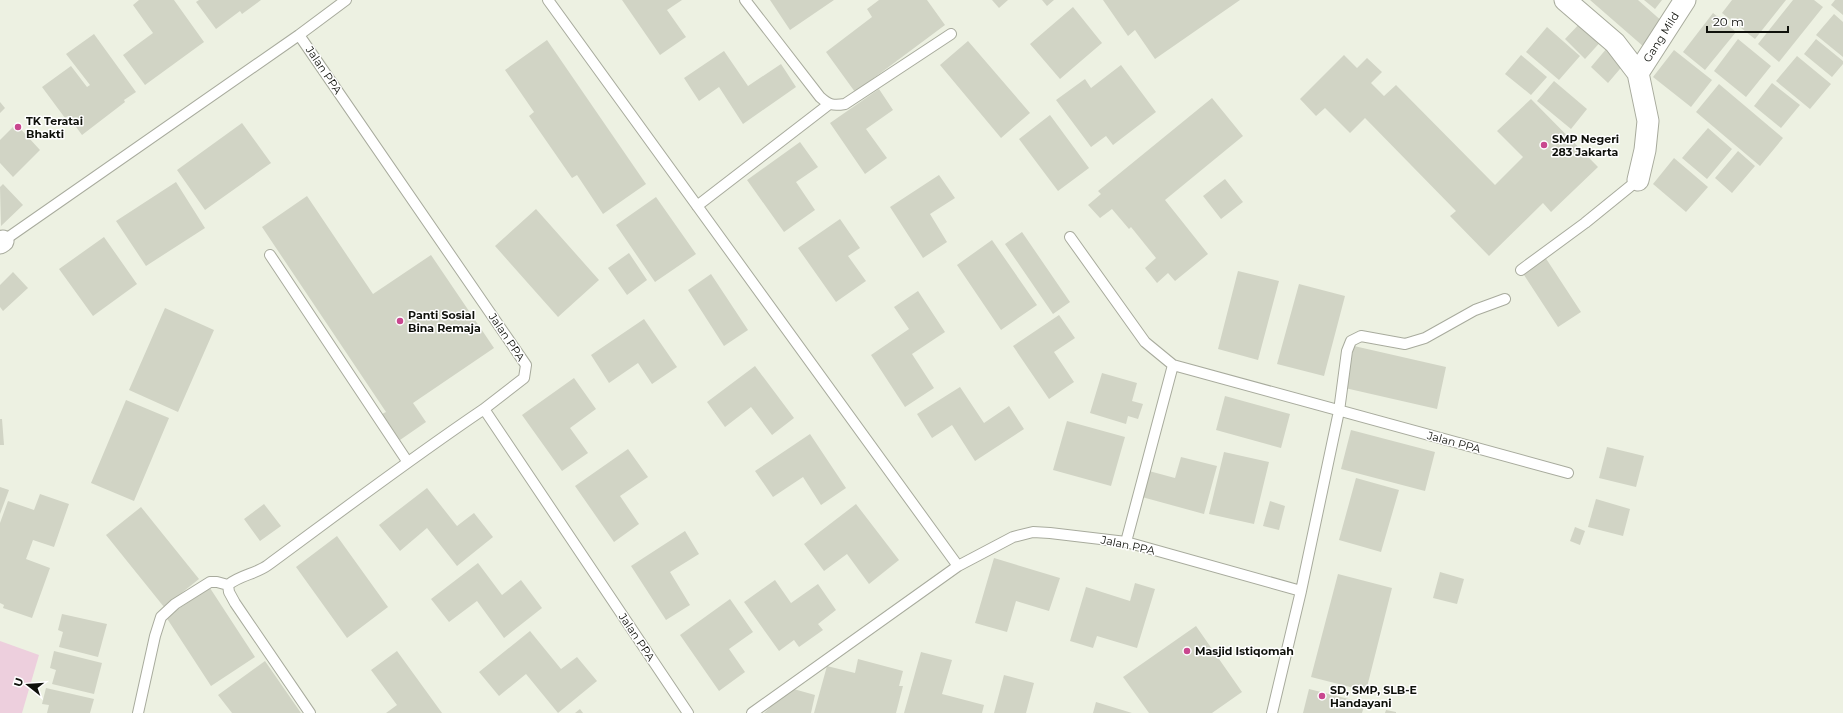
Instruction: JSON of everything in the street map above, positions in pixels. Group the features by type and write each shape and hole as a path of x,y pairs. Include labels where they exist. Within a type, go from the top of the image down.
{"street":[{"path":"1565,0 1615,43 1638,73 1648,121 1645,150 1638,180"},
{"name":"Gang Mild","path":"1638,73 1684,0"}],"lane":[{"path":"2,242 299,35 346,0"},
{"path":"548,0 958,566"},
{"path":"745,0 820,97 828,105 834,106 845,104 952,34"},
{"name":"Jalan PPA","path":"299,35 526,365 524,378 484,408 688,713"},
{"path":"697,206 828,105"},
{"path":"1521,270 1585,223 1638,180"},
{"name":"Jalan PPA","path":"1070,237 1145,342 1174,365 1568,473"},
{"path":"270,255 407,461"},
{"path":"1272,713 1301,591 1339,411 1351,341 1361,336 1405,344 1425,338 1475,310 1505,299"},
{"path":"1126,542 1174,365"},
{"path":"228,585 234,580 263,570 407,461 484,408"},
{"name":"Jalan PPA","path":"752,713 958,566 1013,538 1033,532 1126,542 1301,591"},
{"path":"138,713 155,636 161,617 175,604 210,582 228,585"},
{"path":"228,585 229,592 235,603 310,713"}],"shaded area":[{"path":"0,641 39,655 22,713 0,713"}],"building":[{"path":"139,0 174,0 204,42 145,85 123,55 153,33 133,5"},
{"path":"199,0 261,0 242,14 240,11 216,29 196,2"},
{"path":"622,0 682,0 667,10 686,37 660,55"},
{"path":"770,0 834,0 790,30"},
{"path":"879,0 927,0 945,25 855,92 826,52 872,17 867,9"},
{"path":"992,0 1008,0 999,8"},
{"path":"1042,0 1054,0 1047,6"},
{"path":"1103,0 1240,0 1155,59 1135,30 1128,36"},
{"path":"1590,0 1638,0 1664,23 1644,47"},
{"path":"1644,0 1662,0 1655,9"},
{"path":"1732,0 1786,0 1755,39 1722,13"},
{"path":"1793,0 1814,0 1823,7 1779,62 1758,44"},
{"path":"1835,0 1843,0 1843,15 1831,5"},
{"path":"1073,7 1102,43 1060,79 1030,44"},
{"path":"1713,13 1736,32 1705,70 1683,52"},
{"path":"1834,14 1843,22 1843,57 1816,35"},
{"path":"1584,19 1604,38 1585,59 1565,39"},
{"path":"1547,27 1580,56 1559,80 1526,52"},
{"path":"94,34 136,92 124,100 125,102 82,135 68,116 65,118 42,87 71,66 87,87 90,85 66,54"},
{"path":"1738,39 1771,66 1746,97 1714,71"},
{"path":"1816,39 1843,61 1843,64 1832,77 1804,54"},
{"path":"547,40 646,184 603,214 577,175 572,178 529,116 534,112 505,70"},
{"path":"968,41 1030,113 1001,138 940,65"},
{"path":"1607,48 1625,63 1608,83 1591,67"},
{"path":"1674,50 1712,80 1691,107 1653,77"},
{"path":"724,51 748,86 781,64 796,87 743,124 719,87 699,101 684,78"},
{"name":"SMP Negeri 283 Jakarta","path":"1344,55 1357,68 1367,58 1382,72 1371,83 1384,96 1396,85 1495,185 1523,157 1497,131 1531,99 1598,167 1551,212 1543,203 1489,256 1450,216 1456,211 1365,118 1350,133 1325,108 1316,116 1300,99"},
{"path":"1521,55 1547,77 1531,95 1505,74"},
{"path":"1797,56 1831,84 1810,109 1776,81"},
{"path":"1121,65 1156,112 1113,145 1106,136 1091,147 1056,100 1085,79 1091,88"},
{"path":"1554,81 1587,109 1571,129 1537,101"},
{"path":"1772,83 1800,105 1781,128 1754,106"},
{"path":"1719,84 1783,138 1760,166 1696,112"},
{"path":"879,89 893,110 866,129 887,158 865,174 830,123"},
{"path":"1212,98 1243,136 1165,200 1208,254 1175,281 1168,273 1157,283 1145,268 1156,258 1131,227 1129,229 1112,209 1100,218 1088,205 1101,194 1098,191"},
{"path":"0,102 5,108 0,113"},
{"path":"1050,115 1089,168 1058,191 1019,139"},
{"path":"242,123 271,163 205,210 177,170"},
{"path":"16,124 40,150 13,177 0,163 0,140"},
{"path":"1708,128 1732,149 1707,179 1682,158"},
{"path":"800,142 818,167 796,182 815,210 784,232 747,180"},
{"path":"1738,151 1755,166 1732,193 1715,178"},
{"path":"1674,158 1708,187 1686,212 1653,184"},
{"path":"939,175 955,198 930,214 947,242 923,258 890,207"},
{"path":"1225,179 1243,202 1221,219 1203,196"},
{"path":"176,182 205,228 146,266 116,221"},
{"path":"3,184 23,205 1,226 0,187"},
{"name":"Panti Sosial Bina Remaja","path":"307,196 373,294 431,255 494,348 413,403 426,422 400,440 382,414 386,412 262,227"},
{"path":"656,197 696,254 655,282 616,225"},
{"path":"536,209 599,280 558,317 495,246"},
{"path":"840,219 860,248 848,256 866,281 836,302 798,248"},
{"path":"1022,232 1070,302 1053,314 1005,244"},
{"path":"104,237 137,284 93,316 59,269"},
{"path":"992,240 1037,305 1001,330 957,265"},
{"path":"629,253 647,280 627,295 608,268"},
{"path":"1545,257 1581,312 1558,327 1522,272"},
{"path":"1238,271 1279,281 1258,360 1218,349"},
{"path":"13,272 28,288 3,311 0,307 0,285"},
{"path":"711,274 748,330 724,346 688,290"},
{"path":"1299,284 1345,296 1324,376 1277,364"},
{"path":"918,291 945,332 912,354 934,388 905,407 871,355 909,329 894,307"},
{"path":"165,308 214,330 178,412 129,390"},
{"path":"1059,315 1075,338 1054,352 1074,382 1049,399 1013,346"},
{"path":"644,319 677,367 652,384 638,363 609,383 591,355"},
{"path":"1354,346 1446,367 1437,409 1345,388"},
{"path":"755,366 794,418 772,435 751,407 725,427 707,402"},
{"path":"1102,373 1137,383 1132,401 1143,404 1138,419 1128,416 1126,424 1090,413"},
{"path":"574,378 596,409 570,428 588,453 562,471 522,415"},
{"path":"960,387 984,423 1009,406 1024,429 975,461 952,425 932,438 917,414"},
{"path":"1225,396 1290,414 1281,448 1216,430"},
{"path":"126,400 169,418 134,501 91,483"},
{"path":"0,419 2,419 4,445 0,445"},
{"path":"1067,421 1125,437 1111,486 1053,470"},
{"path":"1351,430 1435,452 1425,491 1341,469"},
{"path":"810,434 846,488 821,505 803,477 773,497 755,471"},
{"path":"1607,447 1644,456 1636,487 1599,478"},
{"path":"628,449 648,477 620,496 639,524 614,542 575,486"},
{"path":"1224,452 1269,462 1254,524 1209,514"},
{"path":"1181,457 1217,466 1204,514 1142,497 1149,471 1175,478"},
{"path":"1356,478 1399,490 1381,552 1339,540"},
{"path":"0,487 9,490 0,514"},
{"path":"427,488 457,526 474,513 493,537 457,566 427,528 400,551 379,525"},
{"path":"40,494 69,504 54,547 33,540 26,559 50,568 32,618 3,608 4,605 0,603 0,523 8,501 34,510"},
{"path":"1596,499 1630,509 1623,536 1588,527"},
{"path":"1270,501 1285,506 1279,530 1263,526"},
{"path":"264,504 281,526 260,541 244,519"},
{"path":"856,504 899,560 869,584 847,554 824,571 804,544"},
{"path":"141,507 199,579 164,607 106,535"},
{"path":"1575,527 1585,531 1580,545 1570,541"},
{"path":"685,531 699,554 670,572 690,605 666,620 631,566"},
{"path":"337,536 388,607 347,638 296,567"},
{"path":"994,558 1060,578 1049,611 1016,601 1007,632 975,623"},
{"path":"478,563 502,595 521,580 542,608 504,638 477,601 449,622 431,599"},
{"path":"1440,572 1464,579 1457,604 1433,598"},
{"path":"1338,574 1392,588 1366,691 1311,677"},
{"path":"775,580 791,603 818,584 836,610 818,624 823,630 799,647 794,640 779,651 744,602"},
{"path":"1135,583 1155,589 1137,648 1097,636 1093,648 1070,641 1086,587 1130,601"},
{"path":"210,588 255,657 211,686 166,617"},
{"path":"730,599 753,632 729,649 745,672 719,691 680,635"},
{"path":"62,614 107,624 98,657 59,647 63,632 58,630"},
{"name":"Masjid Istiqomah","path":"1196,626 1242,692 1212,713 1149,713 1123,677"},
{"path":"530,631 561,669 577,657 597,681 558,713 526,674 499,696 479,672"},
{"path":"54,651 102,663 94,694 52,684 56,670 50,668"},
{"path":"397,651 442,713 386,713 397,705 371,670"},
{"path":"921,652 952,660 942,694 984,705 982,713 904,713"},
{"path":"858,659 903,671 899,686 903,686 896,713 814,713 827,666 855,673"},
{"path":"265,661 301,713 232,713 218,695"},
{"path":"1004,675 1034,683 1026,713 994,713"},
{"path":"46,688 94,699 90,713 47,713 49,705 42,704"},
{"path":"790,688 815,695 811,713 764,713"},
{"name":"SD, SMP, SLB-E Handayani","path":"1309,689 1365,703 1362,713 1303,713"},
{"path":"1096,702 1132,713 1093,713"},
{"path":"580,709 583,713 575,713"},
{"path":"1386,710 1396,712 1396,713 1385,713"}],"place":[{"name":"TK Teratai Bhakti","path":"18,127"},
{"name":"SMP Negeri 283 Jakarta","path":"1544,145"},
{"name":"Panti Sosial Bina Remaja","path":"400,321"},
{"name":"Masjid Istiqomah","path":"1187,651"},
{"name":"SD, SMP, SLB-E Handayani","path":"1322,696"}]}
